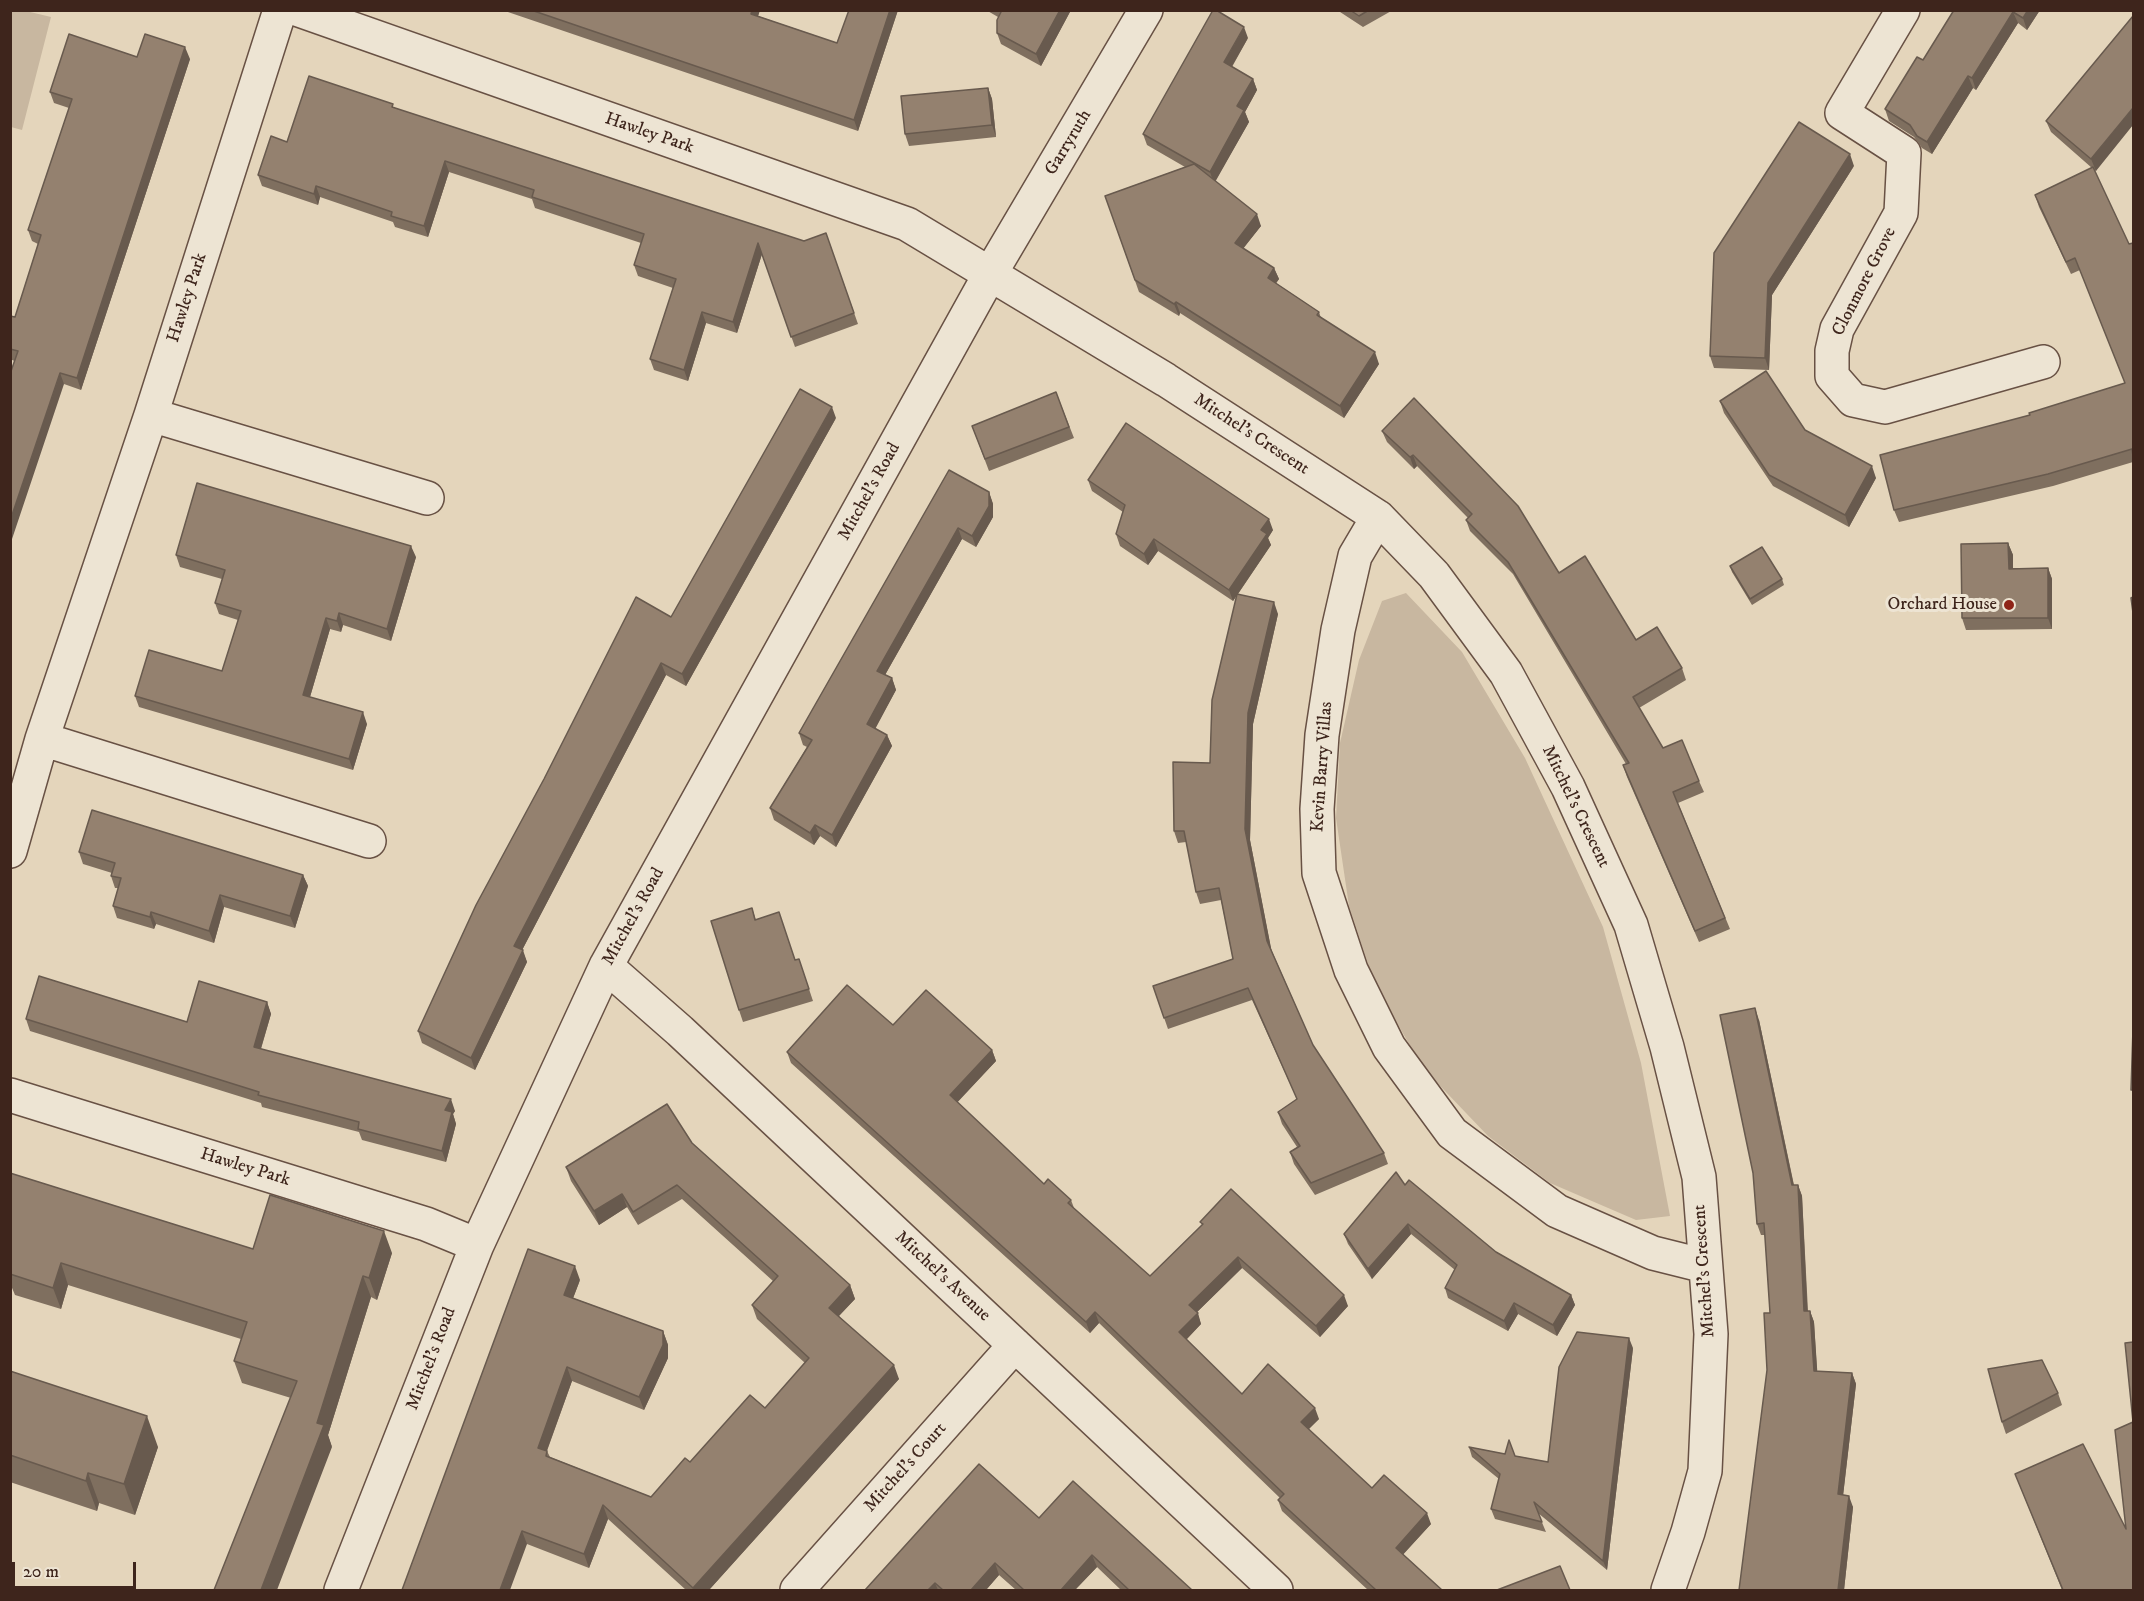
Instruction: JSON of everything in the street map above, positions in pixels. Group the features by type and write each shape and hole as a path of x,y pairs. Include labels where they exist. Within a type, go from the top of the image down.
{"street":[{"name":"Hawley Park","path":"10,851 42,739 151,415 280,10"},
{"name":"Hawley Park","path":"299,10 907,224 990,274"},
{"name":"Garryruth","path":"990,274 1146,10"},
{"name":"Clonmore Grove","path":"1903,10 1842,112 1904,153 1901,213 1837,329 1832,376 1853,400 1885,407 2043,362"},
{"name":"Mitchel's Crescent","path":"990,274 1166,380 1378,517 1434,575 1506,674 1568,787 1631,925 1667,1047 1699,1178 1711,1334 1705,1470 1688,1532 1668,1590"},
{"name":"Mitchel's Road","path":"341,1590 477,1245 606,966 990,274"},
{"path":"151,415 427,498"},
{"name":"Kevin Barry Villas","path":"1378,517 1355,556 1338,630 1322,735 1317,809 1319,873 1351,970 1389,1047 1452,1133 1557,1211 1653,1253 1705,1266"},
{"path":"42,739 369,841"},
{"name":"Mitchel's Avenue","path":"606,966 680,1031 1276,1590"},
{"name":"Hawley Park","path":"10,1095 426,1224 477,1245"},
{"name":"Mitchel's Court","path":"797,1590 1016,1345"}],"shaded area":[{"path":"10,11 26,11 51,17 22,130 11,127"},
{"path":"1406,593 1462,652 1525,758 1603,927 1641,1063 1670,1216 1636,1220 1550,1183 1488,1136 1423,1068 1375,985 1349,906 1336,818 1340,743 1359,660 1382,601"}],"building":[{"path":"531,10 752,10 751,14 837,43 849,10 890,10 854,120"},
{"path":"1002,10 1060,10 1036,54 997,33 997,20"},
{"path":"1213,10 1244,27 1224,62 1253,79 1237,106 1244,110 1210,172 1143,134"},
{"path":"1350,10 1369,10 1359,16"},
{"path":"1954,10 2028,10 2023,18 2013,12 1972,78 1968,76 1927,142 1917,136 1910,125 1885,109 1917,57 1923,60"},
{"path":"2133,16 2133,108 2091,159 2046,121"},
{"path":"69,34 137,57 145,34 185,47 77,378 60,373 10,521 10,374 18,351 10,349 10,316 15,317 41,235 28,230 72,99 50,92"},
{"path":"309,76 393,104 392,107 804,241 826,233 854,313 791,337 758,243 733,322 702,312 684,370 650,359 676,279 634,265 644,234 532,197 534,190 445,161 424,226 391,216 392,212 316,186 314,194 258,175 271,136 287,142"},
{"path":"988,88 992,125 905,134 901,96"},
{"path":"1799,122 1850,154 1768,283 1765,358 1710,356 1714,253"},
{"path":"1194,164 1257,214 1235,243 1274,268 1268,278 1319,312 1317,315 1375,352 1340,406 1176,302 1174,304 1135,280 1105,196"},
{"path":"2093,167 2129,244 2133,243 2133,456 2132,449 2048,474 1894,510 1880,455 2030,415 2029,413 2125,383 2075,258 2066,262 2035,195"},
{"path":"1766,371 1805,430 1872,466 1845,515 1769,475 1720,401"},
{"path":"800,389 832,407 682,674 661,663 514,946 523,950 471,1058 418,1031 476,905 544,779 636,597 671,617"},
{"path":"1056,392 1069,427 985,459 972,426"},
{"path":"1414,398 1518,506 1559,573 1585,556 1636,640 1657,627 1682,668 1633,697 1663,748 1682,740 1699,781 1673,792 1725,918 1695,931 1623,765 1629,763 1508,562 1466,520 1472,514 1413,455 1410,457 1382,431"},
{"path":"1126,423 1269,519 1261,530 1267,534 1229,590 1154,539 1144,554 1116,534 1125,505 1088,480"},
{"path":"949,470 989,492 989,506 972,536 958,528 877,671 892,678 867,724 887,735 832,835 815,825 810,833 770,808 812,740 799,733"},
{"path":"197,483 411,546 387,629 339,613 337,621 326,618 303,695 363,712 349,759 135,696 149,650 222,671 241,611 215,603 225,570 176,555"},
{"name":"Orchard House","path":"2008,543 2009,569 2048,568 2048,618 1962,618 1961,544"},
{"path":"1762,547 1782,579 1750,599 1730,566"},
{"path":"1237,594 1274,602 1248,713 1245,829 1267,941 1313,1045 1384,1153 1311,1183 1290,1152 1300,1146 1278,1112 1297,1099 1248,988 1164,1018 1153,986 1233,959 1219,888 1196,892 1184,831 1174,831 1173,762 1210,763 1212,700"},
{"path":"92,810 303,875 290,916 220,895 209,931 151,912 150,917 113,906 121,878 111,876 115,863 79,852"},
{"path":"752,908 755,920 779,912 795,960 799,959 809,989 739,1010 711,921"},
{"path":"39,976 187,1022 199,981 267,1002 254,1047 451,1099 445,1110 452,1112 442,1151 358,1129 359,1122 258,1095 259,1092 26,1019"},
{"path":"847,985 893,1025 926,990 992,1050 950,1095 1044,1184 1048,1179 1071,1200 1068,1203 1150,1276 1203,1224 1200,1222 1231,1189 1344,1295 1316,1326 1238,1257 1189,1305 1198,1313 1179,1332 1242,1394 1268,1364 1315,1408 1301,1422 1372,1488 1384,1475 1427,1513 1396,1548 1442,1590 1376,1590 1278,1500 1284,1494 1095,1312 1086,1322 787,1052"},
{"path":"1755,1008 1792,1185 1798,1185 1804,1311 1810,1311 1814,1371 1852,1373 1838,1494 1849,1496 1838,1590 1739,1590 1767,1370 1764,1313 1770,1313 1764,1223 1757,1224 1753,1173 1720,1015"},
{"path":"2133,1029 2133,1090 2131,1090"},
{"path":"667,1104 692,1143 850,1285 829,1308 894,1365 693,1588 603,1505 584,1554 522,1531 500,1590 402,1590 528,1249 575,1266 564,1295 663,1331 663,1345 639,1397 567,1367 538,1448 547,1451 546,1456 651,1497 685,1458 690,1462 750,1395 765,1408 809,1358 752,1305 778,1276 677,1185 633,1212 622,1194 594,1211 566,1167"},
{"path":"1396,1172 1405,1185 1409,1180 1496,1252 1571,1295 1553,1325 1514,1303 1504,1321 1445,1288 1457,1265 1408,1224 1368,1269 1344,1234"},
{"path":"10,1173 253,1249 270,1195 384,1231 369,1278 363,1276 317,1423 324,1425 261,1590 214,1590 297,1381 234,1361 247,1322 61,1263 53,1288 10,1274"},
{"path":"1577,1332 1629,1338 1603,1561 1534,1502 1542,1522 1491,1509 1500,1474 1469,1447 1505,1454 1509,1440 1515,1456 1548,1462 1559,1367"},
{"path":"2133,1342 2133,1422 2125,1343"},
{"path":"2042,1360 2058,1393 2002,1422 1988,1369"},
{"path":"10,1371 147,1416 124,1484 88,1473 86,1481 10,1455"},
{"path":"2133,1422 2133,1590 2063,1590 2015,1474 2083,1444 2126,1529 2115,1430"},
{"path":"979,1464 1039,1518 1073,1481 1192,1590 1129,1590 1092,1555 1061,1590 1024,1590 995,1563 971,1590 943,1590 935,1583 928,1590 865,1590"},
{"path":"1560,1566 1570,1590 1497,1590"}],"place":[{"name":"Orchard House","path":"2009,605"}]}
